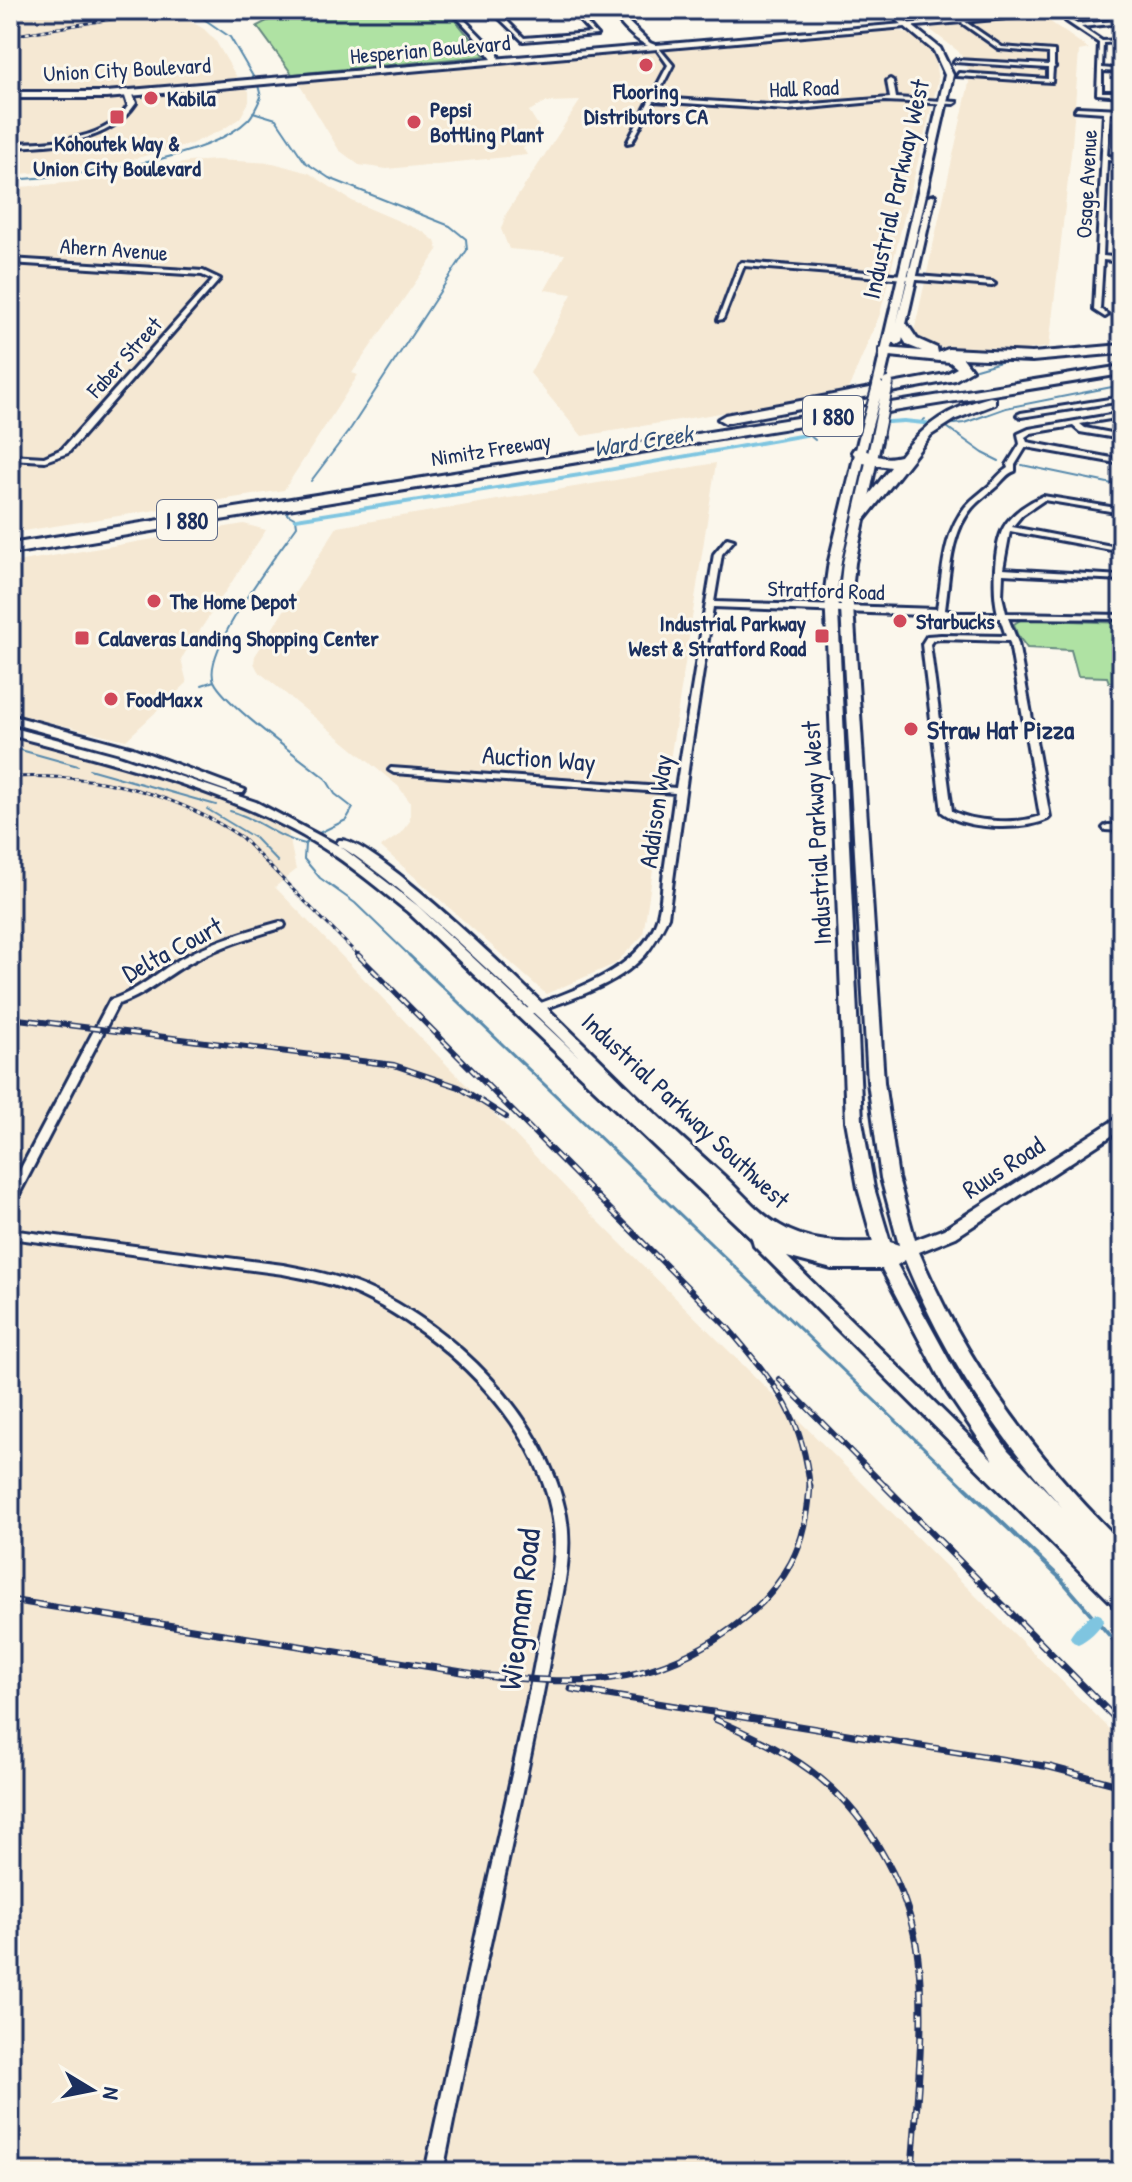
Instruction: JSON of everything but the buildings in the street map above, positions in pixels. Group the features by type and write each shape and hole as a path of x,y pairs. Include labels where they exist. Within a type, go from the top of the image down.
{"highway":[{"path":"902,327 912,342 941,353"},
{"path":"890,350 1032,357 1122,349"},
{"path":"716,421 950,377 965,370 961,362 953,358 890,350"},
{"path":"885,381 895,372 902,357 922,355"},
{"path":"860,516 926,432 942,420 991,401 1122,366"},
{"name":"Nimitz Freeway","path":"10,541 716,421 1122,366"},
{"name":"Nimitz Freeway","path":"10,541 1122,366"},
{"path":"864,451 882,463 904,459"}],"main road":[{"path":"888,10 911,24"},
{"name":"Hesperian Boulevard","path":"654,45 1053,10"},
{"name":"Hesperian Boulevard","path":"282,79 881,24 964,22 1093,10"},
{"path":"622,13 654,45"},
{"path":"881,24 893,20 896,13"},
{"name":"Industrial Parkway West","path":"911,24 949,50 956,61 959,80"},
{"name":"Industrial Parkway West","path":"911,24 945,61 949,75 933,170 901,276 877,436 864,451 860,516 839,608 854,1121 866,1188 884,1255 954,1387 1001,1456 1122,1583"},
{"name":"Hesperian Boulevard","path":"247,82 418,69 496,59"},
{"path":"418,69 430,64"},
{"name":"Union City Boulevard","path":"10,93 126,93 247,82"},
{"name":"Industrial Parkway West","path":"951,114 955,99"},
{"name":"Industrial Parkway West","path":"933,170 941,156"},
{"name":"Industrial Parkway West","path":"890,350 902,327 935,186"},
{"name":"Industrial Parkway West","path":"885,381 835,561 879,1123 891,1186 910,1249 941,1319 976,1379 1025,1447 1082,1515 1122,1556"},
{"name":"Industrial Parkway Southwest","path":"10,719 128,751 260,798 362,860 425,904 755,1233 780,1248 832,1262 910,1249"},
{"name":"Industrial Parkway Southwest","path":"10,731 111,758 291,818"},
{"path":"111,758 128,751"},
{"name":"Industrial Parkway Southwest","path":"531,1011 771,1229 803,1243 884,1255"},
{"name":"Ruus Road","path":"910,1249 950,1233 1122,1121"},
{"path":"755,1233 771,1254 1122,1600"}],"street":[{"path":"452,10 496,59"},
{"path":"493,10 521,39 527,41 594,35 572,10"},
{"path":"1093,10 1116,22"},
{"path":"580,18 622,13"},
{"path":"1082,17 1068,20 1101,42 1122,41"},
{"path":"959,80 1050,81 1053,67 1052,52 1001,48 964,22"},
{"path":"1075,26 1116,22"},
{"path":"1101,42 1099,93 1122,94"},
{"path":"629,142 671,65 669,58 654,45"},
{"path":"956,61 1053,67"},
{"path":"1100,69 1122,71"},
{"path":"890,81 893,98"},
{"path":"10,145 45,143 91,133 122,118 130,105 126,93"},
{"name":"Hall Road","path":"654,99 800,108 893,98 944,102 955,99"},
{"path":"1077,109 1122,111"},
{"name":"Osage Avenue","path":"1105,315 1097,310 1107,111"},
{"path":"1105,158 1122,159"},
{"path":"1100,258 1122,260"},
{"name":"Ahern Avenue","path":"10,261 216,276"},
{"path":"720,319 742,264 992,284"},
{"name":"Faber Street","path":"10,457 53,458 65,451 213,285 216,276"},
{"path":"1021,415 1122,399"},
{"path":"941,612 955,527 968,507 1001,480 1024,444 1023,433 1122,415"},
{"path":"1074,423 1083,430 1122,437"},
{"path":"1024,444 1122,462"},
{"path":"1010,639 941,637 930,638 926,644 947,812 962,820 1035,823 1046,814 1014,643 1010,639 1007,619 1001,613 998,595 1007,528 1019,513 1043,498 1122,511"},
{"path":"1007,528 1122,550"},
{"name":"Addison Way","path":"531,1011 625,968 644,953 656,936 663,917 718,554 730,540"},
{"path":"1001,571 1122,578"},
{"name":"Stratford Road","path":"710,604 957,615 1001,613 1122,617"},
{"path":"999,638 996,619 1001,613"},
{"name":"Auction Way","path":"394,770 681,791"},
{"path":"1108,828 1122,828"},
{"name":"Delta Court","path":"10,1200 114,1002 137,997 174,967 223,943 280,925"},
{"name":"Wiegman Road","path":"10,1234 287,1270 359,1290 417,1319 445,1341 515,1419 536,1449 559,1513 562,1550 541,1680 434,2172"}],"shaded area":[{"path":"10,10 88,10 101,18 149,10 171,10 204,29 215,40 239,81 91,93 10,91"},
{"path":"1042,16 1089,49 1079,51 1072,145 1049,347 1002,353 947,350 913,336 969,83 967,64 958,51 928,28"},
{"path":"893,30 908,33 928,49 935,59 938,81 880,314 847,392 582,436 530,373 572,294 545,290 565,254 509,249 501,229 506,214 580,101 546,102 529,111 543,133 523,148 527,155 387,169 359,165 339,150 296,79"},
{"path":"240,84 249,91 249,102 240,118 191,144 106,166 10,175 10,95 57,96"},
{"path":"188,162 273,163 309,173 352,201 422,231 435,241 438,250 352,373 358,375 284,490 10,533 10,188 109,179"},
{"path":"716,463 643,935 615,964 546,994 381,847 399,835 410,821 410,802 398,786 258,671 255,656 337,527"},
{"path":"244,524 266,530 181,659 187,683 126,740 10,713 10,563"},
{"path":"10,731 174,780 286,821 296,870 275,887 594,1217 1122,1741 1122,2172 10,2172"}],"green space":[{"path":"267,10 447,10 485,56 292,74 257,26 269,20"},
{"path":"1022,619 1122,623 1122,683 1109,682 1107,677 1078,676 1071,650 1027,648 1014,624"}],"waterway":[{"path":"191,10 230,37 258,85 261,97 253,112"},
{"path":"10,180 101,171 170,157 229,134 253,112"},
{"name":"Ward Creek","path":"253,112 276,119 305,162 329,178 450,226 466,239 467,250 351,428 311,481"},
{"path":"1042,352 1122,344"},
{"path":"976,369 1004,361"},
{"path":"999,461 944,425 964,423 1006,408 1122,385"},
{"name":"Ward Creek","path":"921,422 925,419"},
{"name":"Ward Creek","path":"296,519 580,475 873,423 904,421 944,425"},
{"name":"Ward Creek","path":"809,435 815,440"},
{"name":"Ward Creek","path":"1022,465 1122,486"},
{"path":"214,681 213,667 230,626 297,526 296,519 287,514 288,510"},
{"path":"202,685 214,681"},
{"path":"214,681 233,704 326,779 335,794 353,808 346,820 315,835"},
{"path":"10,747 78,766"},
{"path":"89,769 216,805"},
{"path":"207,809 255,838 278,862"},
{"path":"230,811 305,844"},
{"path":"305,844 310,840"},
{"path":"305,844 304,859 320,878 355,903 411,957"},
{"path":"409,955 966,1488"},
{"path":"964,1486 1059,1577 1122,1650"},
{"path":"1078,1637 1096,1620"}],"railway":[{"path":"10,36 166,10"},
{"path":"10,777 71,778 130,788 215,821 241,837 360,957"},
{"path":"358,955 728,1328 784,1401 801,1440 810,1487"},
{"path":"10,1018 394,1065 459,1087 506,1117"},
{"path":"779,1379 887,1488"},
{"path":"885,1486 1122,1725"},
{"path":"490,1676 566,1681 612,1678 664,1665 715,1640 758,1606 791,1563 805,1526 810,1487"},
{"path":"10,1600 500,1678"},
{"path":"571,1689 1050,1767 1122,1786"},
{"path":"715,1719 784,1753 840,1796 872,1837 898,1884 914,1933 920,1985 920,2065 912,2172"}],"place":[{"name":"Flooring Distributors CA","path":"646,65"},
{"name":"Kabila","path":"151,98"},
{"name":"Kohoutek Way & Union City Boulevard","path":"117,117"},
{"name":"Pepsi Bottling Plant","path":"414,122"},
{"name":"The Home Depot","path":"154,601"},
{"name":"Starbucks","path":"900,621"},
{"name":"Industrial Parkway West & Stratford Road","path":"822,636"},
{"name":"Calaveras Landing Shopping Center","path":"82,638"},
{"name":"FoodMaxx","path":"111,699"},
{"name":"Straw Hat Pizza","path":"911,729"}]}
